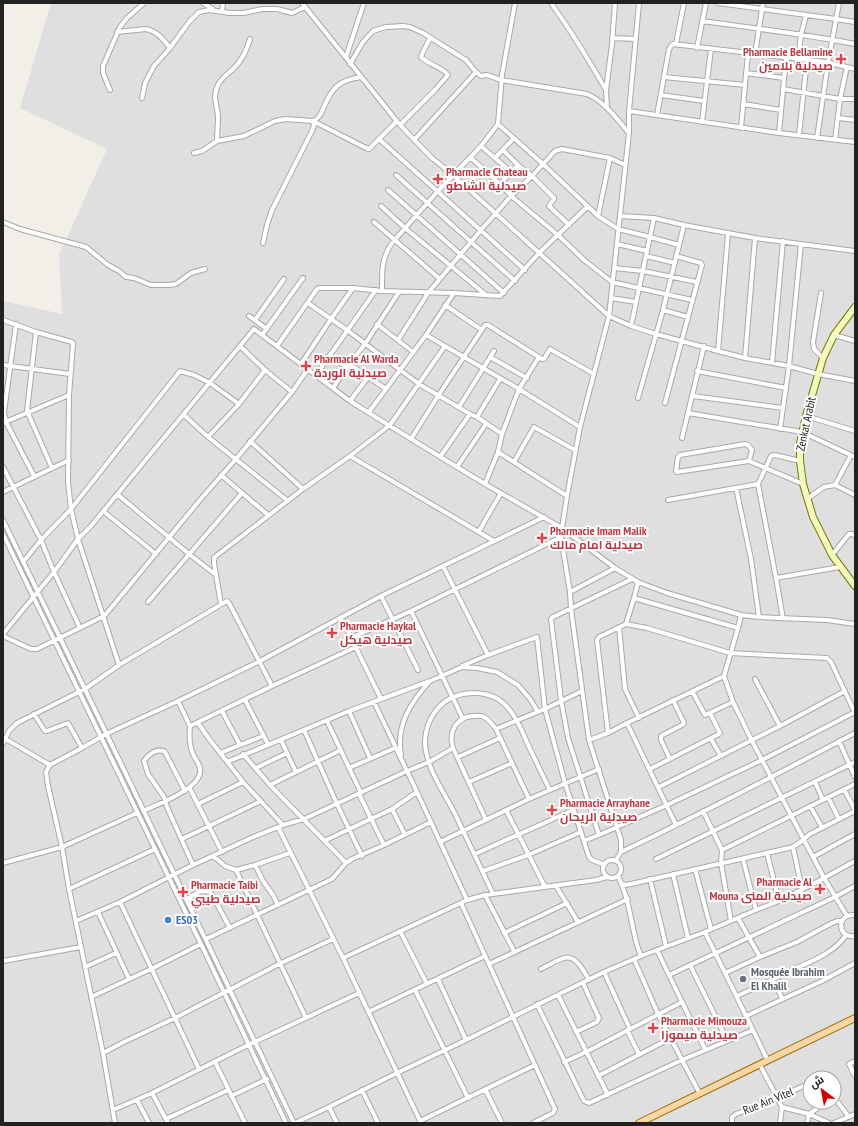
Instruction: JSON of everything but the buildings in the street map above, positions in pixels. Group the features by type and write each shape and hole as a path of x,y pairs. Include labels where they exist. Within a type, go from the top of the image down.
{"main road":[{"path":"639,1123 646,1122 855,1018"}],"street":[{"path":"110,90 103,73 103,66 117,32 128,18 144,3"},
{"path":"203,3 222,12 243,13 270,9 277,9 292,13 304,5 361,78 414,140 431,157 453,175 609,316 631,326 718,351 855,382"},
{"path":"222,12 224,3"},
{"path":"346,57 364,3"},
{"path":"382,291 383,264 387,250 416,215 471,158 498,124 501,80 515,3"},
{"path":"551,3 583,50 606,90"},
{"path":"606,108 606,90 612,38 614,3"},
{"path":"621,852 621,840 589,740 571,609 562,528 580,427 609,316 626,165 629,133 629,111 639,3"},
{"path":"676,44 684,3"},
{"path":"697,48 706,3"},
{"path":"718,3 855,22"},
{"path":"755,54 762,3"},
{"path":"817,138 828,63 839,3"},
{"path":"142,98 144,86 154,66 170,48 194,16 204,10 216,10"},
{"path":"798,59 801,35 806,15"},
{"path":"702,21 832,39 855,44"},
{"path":"350,64 370,33 386,27 403,26 414,29 466,60 476,72 482,76 487,75 501,80 594,96 629,133"},
{"path":"117,32 146,29 150,30 161,37 170,48"},
{"path":"400,125 448,75 446,72 422,58 423,52 430,38"},
{"path":"612,38 636,39"},
{"path":"217,141 218,113 215,99 217,86 240,61 250,39"},
{"path":"657,115 670,47 673,44 807,60 855,69"},
{"path":"702,122 711,49"},
{"path":"741,128 748,54"},
{"path":"778,133 786,58"},
{"path":"799,135 807,60"},
{"path":"835,140 840,99 847,67"},
{"path":"414,140 476,72"},
{"path":"746,73 784,78"},
{"path":"664,77 745,85"},
{"path":"313,122 319,117 330,93 336,86 349,80 361,78"},
{"path":"783,89 823,97 855,99"},
{"path":"661,95 704,101"},
{"path":"743,104 781,110"},
{"path":"629,111 741,128 855,142"},
{"path":"838,118 855,120"},
{"path":"194,153 202,151 217,141 244,136 282,119 313,122 367,149 370,148 397,121"},
{"path":"263,243 272,210 312,132 314,125 313,122"},
{"path":"498,124 598,216 618,229 679,245"},
{"path":"379,138 525,270"},
{"path":"495,158 514,138"},
{"path":"481,146 511,172"},
{"path":"398,340 428,293 460,254 495,213 555,151 559,149 610,158 626,165"},
{"path":"503,150 554,198 548,206 569,225"},
{"path":"471,158 511,196 558,235 584,260 612,282 692,300"},
{"path":"598,216 610,158"},
{"path":"500,184 518,165"},
{"path":"396,175 515,281"},
{"path":"388,190 504,293"},
{"path":"381,206 486,296"},
{"path":"277,346 319,288 353,288 399,292 500,296 539,253 587,207"},
{"path":"620,216 654,218 728,234 855,251"},
{"path":"631,326 654,218"},
{"path":"3,222 20,229 86,247 126,277 134,278 151,285 176,284 190,272 205,269"},
{"path":"374,222 440,279"},
{"path":"638,398 663,310 684,225"},
{"path":"718,351 728,234"},
{"path":"745,358 755,238"},
{"path":"772,363 783,241"},
{"path":"617,244 675,263"},
{"path":"780,428 789,366 801,244"},
{"path":"665,403 702,266 701,263 676,256"},
{"path":"614,268 643,271 697,282"},
{"path":"262,335 303,278"},
{"path":"255,320 284,279"},
{"path":"301,364 353,288"},
{"path":"316,375 376,290"},
{"path":"333,388 365,344 399,292"},
{"path":"369,412 426,335 454,293"},
{"path":"821,293 813,342 814,349 823,358"},
{"path":"611,298 636,302"},
{"path":"308,303 419,384 477,417 502,434"},
{"path":"445,305 482,330"},
{"name":"Zenkat Arabit","path":"855,307 834,335 823,358 806,416 800,443 800,461 803,484 818,528 832,555 855,586"},
{"path":"663,310 688,317"},
{"path":"249,316 267,329"},
{"path":"3,320 36,332 72,342 73,344 69,395 68,482 71,509 78,539 119,665"},
{"path":"16,324 4,410 4,423 34,476"},
{"path":"377,324 413,352"},
{"path":"411,439 486,325 539,357 544,359 550,349 594,374"},
{"path":"308,369 292,392 104,616 34,650 3,635 54,572 78,539 184,415 254,329 308,369 350,401 485,484 562,528 615,568 638,582 666,593 741,615 783,619 827,620 855,624"},
{"path":"36,332 27,413 52,468"},
{"path":"426,335 519,389 580,427"},
{"path":"834,335 855,341"},
{"path":"221,604 214,558 303,489 390,426 445,346"},
{"path":"682,438 704,346"},
{"path":"240,347 292,392"},
{"path":"459,407 494,351"},
{"path":"329,356 368,377 386,389"},
{"path":"490,357 527,378"},
{"path":"485,484 498,452 502,434 519,389 539,357"},
{"path":"3,365 70,374"},
{"path":"208,437 239,404 265,370"},
{"path":"23,562 41,540 71,509 180,371 194,375 210,383 239,404"},
{"path":"697,371 786,388"},
{"path":"350,401 368,377"},
{"path":"477,417 500,379"},
{"path":"4,423 69,395"},
{"path":"692,396 783,408"},
{"path":"688,413 802,432 853,456 835,486"},
{"path":"440,457 470,414"},
{"path":"184,415 208,437 288,501"},
{"path":"806,416 855,431"},
{"path":"457,467 486,424"},
{"path":"514,462 534,427 576,450"},
{"path":"250,441 303,489"},
{"path":"749,461 752,450 748,444 745,444 680,455 678,457 676,471 749,461 803,484"},
{"path":"498,452 567,496"},
{"path":"783,619 758,484 770,457 773,455 800,461"},
{"path":"350,456 494,540"},
{"path":"3,492 69,460"},
{"path":"3,467 41,540 80,628"},
{"path":"222,476 268,516"},
{"path":"668,500 758,484"},
{"path":"807,499 824,487 835,486 855,495"},
{"path":"736,488 751,559 759,617"},
{"path":"148,602 242,493"},
{"path":"479,531 501,493"},
{"path":"117,494 216,575"},
{"path":"103,511 156,554"},
{"path":"115,1123 103,1053 69,889 62,846 48,786 46,772 50,765 106,734 260,661 381,596 544,517"},
{"path":"3,520 294,1123 604,972 779,901 855,861"},
{"path":"3,534 286,1123"},
{"path":"832,555 849,534 855,535"},
{"path":"351,638 411,611 562,537"},
{"path":"443,566 488,655"},
{"path":"776,578 840,567"},
{"path":"570,592 615,568"},
{"path":"599,835 568,738 561,700 551,619 632,579"},
{"path":"626,624 638,582"},
{"path":"381,596 418,670"},
{"path":"634,598 738,628"},
{"path":"50,765 4,740 12,727 34,714 80,692 119,665 227,601 272,686"},
{"path":"411,611 463,719"},
{"path":"741,615 724,676 733,702 790,815 824,878 847,916"},
{"path":"340,617 356,647 380,700"},
{"path":"584,841 667,805 762,760 855,712 831,662 827,658 730,653 647,628 626,624 599,637 597,640 608,733"},
{"path":"619,627 625,689 639,718"},
{"path":"227,762 348,711 430,681 488,655 537,637 545,709 565,783 590,859 603,864"},
{"path":"190,726 356,647"},
{"path":"462,667 497,672 518,685 530,699 538,712"},
{"path":"589,740 608,733 724,676"},
{"path":"755,679 780,726"},
{"path":"430,681 414,700 407,712 399,745 406,771 467,900"},
{"path":"496,729 545,709 582,691"},
{"path":"692,691 704,714 710,713 733,702"},
{"path":"659,787 752,741 846,691"},
{"path":"493,894 463,830 428,762 425,742 426,733 431,717 437,708 453,696 467,693 478,693 492,696 498,700 517,720 550,790"},
{"path":"245,700 268,744"},
{"path":"670,759 660,736 684,723 673,700"},
{"path":"143,811 188,790 198,779 200,768 192,754 190,747 190,726 178,701"},
{"path":"374,702 402,760"},
{"path":"222,711 240,745"},
{"path":"348,711 370,758"},
{"path":"650,769 718,735 720,733 710,713"},
{"path":"34,714 45,731 68,723 82,748"},
{"path":"486,820 451,741 452,731 456,724 463,719 473,715 483,716 491,722 496,729 529,800"},
{"path":"327,721 384,845"},
{"path":"198,723 243,782 284,825"},
{"path":"627,723 676,825"},
{"path":"304,730 348,829 362,856"},
{"path":"616,860 621,852 771,778 855,733"},
{"path":"220,753 263,736"},
{"path":"458,757 500,738"},
{"path":"711,739 721,756"},
{"path":"281,740 296,772"},
{"path":"839,741 855,777"},
{"path":"349,768 395,748"},
{"path":"76,921 120,902 193,865 252,838 278,827 304,819 337,804 428,762 453,748"},
{"path":"193,865 161,792 148,774 145,766 144,761 153,752 158,750 162,750 164,752 198,804 222,852"},
{"path":"270,785 341,750"},
{"path":"256,768 288,753"},
{"path":"244,754 270,785 346,863"},
{"path":"656,859 855,762"},
{"path":"469,782 512,764"},
{"path":"440,842 506,810 599,769"},
{"path":"198,804 243,782"},
{"path":"815,782 823,800"},
{"path":"722,850 855,784"},
{"path":"622,884 626,885 793,847 804,840 807,835 855,811 844,789"},
{"path":"324,841 392,809 417,792"},
{"path":"828,797 839,819"},
{"path":"182,839 261,801"},
{"path":"810,806 822,827"},
{"path":"392,809 405,835"},
{"path":"506,810 545,887"},
{"path":"474,854 574,810"},
{"path":"703,811 722,850 721,863 731,921"},
{"path":"3,863 62,846 138,813"},
{"path":"206,939 332,880 346,863 352,859 362,856 431,822"},
{"path":"278,827 343,958 420,1122 535,1065"},
{"path":"483,871 528,855 581,832"},
{"path":"813,857 855,834"},
{"path":"793,847 802,890"},
{"path":"69,889 155,849"},
{"path":"213,856 225,866 236,870 290,853"},
{"path":"767,853 779,901"},
{"path":"743,859 756,910"},
{"path":"343,958 467,900 485,895 556,886 607,877 613,878 618,876 621,867 616,860 607,860 603,864 603,873 607,877"},
{"path":"255,865 278,905"},
{"path":"695,869 710,929"},
{"path":"236,870 258,915 279,964 306,1018"},
{"path":"673,874 688,938"},
{"path":"618,876 628,899 635,939 641,956"},
{"path":"650,879 666,946"},
{"path":"556,886 578,922"},
{"path":"669,975 835,897 855,886"},
{"path":"187,899 203,891 211,893 230,928"},
{"path":"485,895 514,951"},
{"path":"488,964 628,899"},
{"path":"120,902 199,1069"},
{"path":"461,903 555,1111 533,1123"},
{"path":"504,933 567,903"},
{"path":"98,912 129,979"},
{"path":"854,914 847,916 842,921 841,927 846,935 851,937 855,936"},
{"path":"738,918 760,957"},
{"path":"725,973 796,942 834,922 842,921"},
{"path":"400,931 427,984"},
{"path":"705,932 768,1061"},
{"path":"737,996 832,950 846,935"},
{"path":"103,1053 175,1018 279,964 333,939"},
{"path":"91,997 201,944"},
{"path":"3,961 81,947"},
{"path":"657,950 705,1049"},
{"path":"85,967 116,953"},
{"path":"368,1012 485,956"},
{"path":"541,969 565,957 573,959 579,963 589,980"},
{"path":"634,959 658,1014 700,1094"},
{"path":"746,1016 782,998 822,981 855,963"},
{"path":"690,965 727,1040"},
{"path":"604,972 639,1054"},
{"path":"438,979 466,1040"},
{"path":"773,979 782,998"},
{"path":"576,1032 598,1022 599,1018 583,982"},
{"path":"415,990 468,1098"},
{"path":"113,1110 152,1093 248,1045 359,993"},
{"path":"558,995 608,1095"},
{"path":"564,1062 682,1002"},
{"path":"537,1004 564,1062 586,1102 589,1103 705,1049 753,1030"},
{"path":"598,1076 671,1038"},
{"path":"855,1061 849,1064 855,1076"},
{"path":"215,1062 245,1123"},
{"path":"760,1065 782,1107 780,1123"},
{"path":"231,1096 272,1077"},
{"name":"Rue Ain Vitel","path":"732,1123 732,1117 736,1114 789,1093 802,1086"},
{"path":"485,1089 502,1123"},
{"path":"152,1093 167,1121 228,1090"},
{"path":"362,1090 378,1123"},
{"path":"273,1096 279,1093"},
{"path":"137,1100 149,1123"},
{"path":"329,1107 337,1123"},
{"path":"782,1107 809,1114 829,1123"},
{"path":"842,1108 849,1117"},
{"path":"807,1123 809,1114 815,1110"},
{"path":"834,1123 855,1114"}],"shaded area":[{"path":"51,3 855,3 855,1123 3,1123 3,301 62,314 59,255 107,149 20,108"}],"place":[{"name":"Pharmacie Bellamine صيدلية بلامين","path":"841,59"},
{"name":"Pharmacie Chateau صيدلية الشاطو","path":"438,179"},
{"name":"Pharmacie Al Warda صيدلية الوردة","path":"306,366"},
{"name":"Pharmacie Imam Malik صيدلية امام مالك","path":"542,538"},
{"name":"Pharmacie Haykal صيدلية هيكل","path":"332,633"},
{"name":"Pharmacie Arrayhane صيدلية الريحان","path":"552,810"},
{"name":"Pharmacie Al Mouna صيدلية المنى","path":"820,889"},
{"name":"Pharmacie Taibi صيدلية طيبي","path":"183,892"},
{"name":"ES03","path":"168,920"},
{"name":"Mosquée Ibrahim El Khalil","path":"743,979"},
{"name":"Pharmacie Mimouza صيدلية ميموزا","path":"653,1028"}]}
